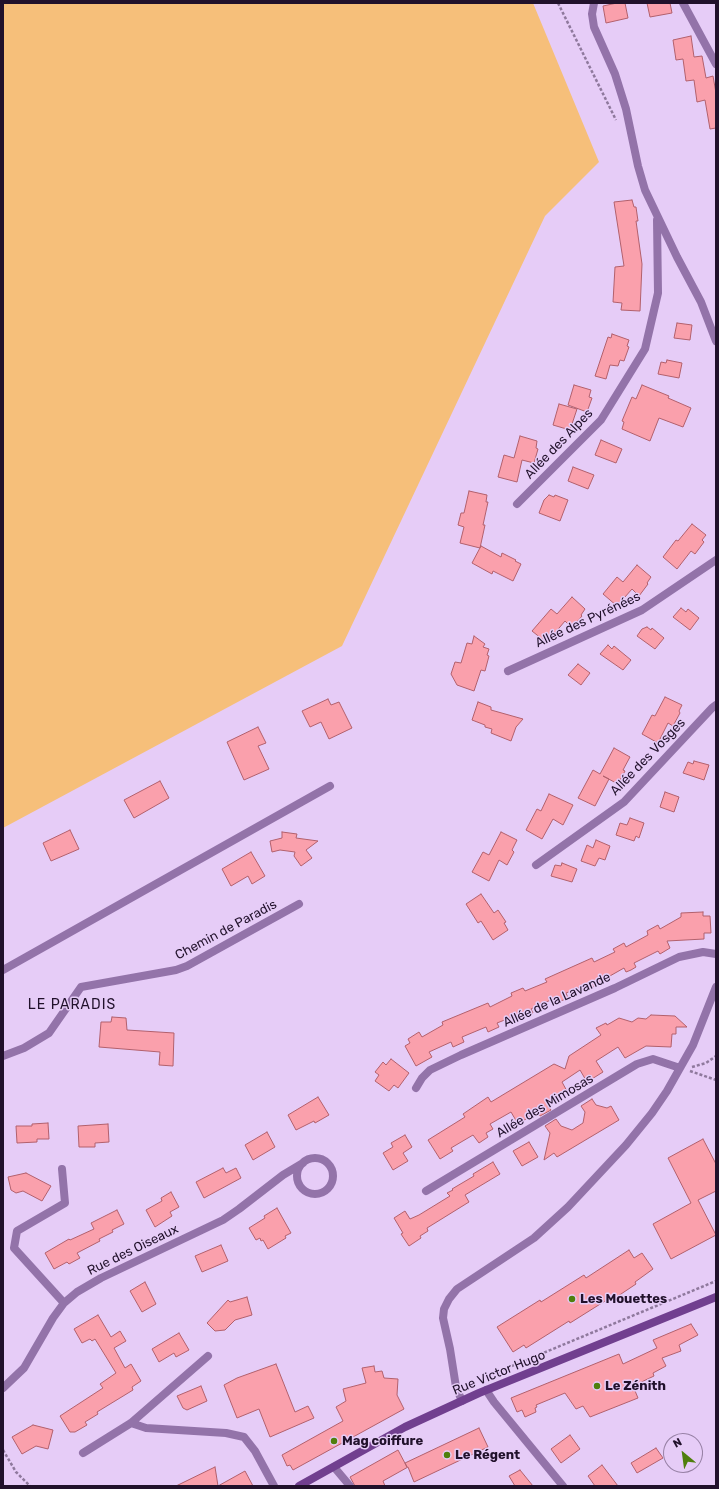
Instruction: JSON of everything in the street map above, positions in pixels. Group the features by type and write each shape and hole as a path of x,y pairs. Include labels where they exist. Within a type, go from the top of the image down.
{"main road":[{"name":"Rue Victor Hugo","path":"299,1486 405,1427 486,1390 716,1297"}],"street":[{"path":"594,3 592,14 594,27 615,74 631,128 638,166 645,190 701,302 716,341"},
{"path":"683,3 716,64"},
{"name":"Allée des Alpes","path":"517,504 601,420 645,349 658,293 657,216"},
{"name":"Allée des Pyrénées","path":"508,671 642,610 716,560"},
{"name":"Allée des Vosges","path":"536,865 624,802 712,708 716,706"},
{"path":"3,970 330,786"},
{"name":"Chemin de Paradis","path":"3,1056 24,1048 49,1033 81,987 187,966 299,904"},
{"name":"Allée de la Lavande","path":"416,1088 422,1078 430,1070 450,1060 615,988 679,957 703,952 716,954"},
{"path":"462,1401 456,1387 443,1318 444,1309 449,1299 457,1289 534,1238 568,1207 626,1145 652,1113 680,1068 693,1045 716,987"},
{"name":"Allée des Mimosas","path":"426,1191 637,1064 653,1059 680,1068"},
{"path":"314,1158 325,1161 333,1176 329,1187 319,1194 308,1192 303,1189 297,1179 303,1163 314,1158"},
{"name":"Rue des Oiseaux","path":"3,1388 24,1368 53,1318 64,1303 77,1292 101,1278 223,1220 283,1175 303,1163"},
{"path":"62,1169 65,1203 17,1231 14,1248 64,1303"},
{"path":"83,1453 131,1423 208,1356"},
{"path":"486,1390 494,1402 563,1486"},
{"path":"131,1423 146,1428 226,1433 244,1437 255,1452 274,1486"},
{"path":"334,1467 350,1486"}],"path":[{"path":"558,3 619,126 631,128"},
{"path":"680,1068 692,1067 706,1063 716,1056"},
{"path":"680,1068 716,1080"},
{"path":"500,1371 716,1282"},
{"path":"3,1450 16,1472 30,1486"}],"shaded area":[{"path":"3,3 533,3 599,162 545,216 342,646 3,828"}],"building":[{"path":"625,3 628,18 606,23 603,6"},
{"path":"647,3 670,3 672,13 650,17"},
{"path":"691,36 694,57 702,56 706,78 713,76 716,93 716,128 710,129 705,100 697,102 694,80 686,81 683,59 676,60 673,40"},
{"path":"632,200 634,207 636,207 638,221 636,221 642,264 640,311 621,310 622,303 613,302 615,267 624,266 614,202"},
{"path":"677,323 692,325 690,340 674,338"},
{"path":"612,334 629,340 627,346 629,347 624,361 620,360 618,366 610,365 606,379 595,376 608,337 611,338"},
{"path":"667,360 682,363 679,378 658,374 661,362 666,363"},
{"path":"574,385 591,390 589,397 592,398 587,412 568,405"},
{"path":"642,385 669,396 668,398 691,408 683,427 659,418 650,441 622,429 624,422 622,421 632,397 636,399"},
{"path":"559,404 577,409 570,430 553,425"},
{"path":"520,436 537,441 536,448 538,449 534,463 522,460 517,482 498,477 504,455 514,458"},
{"path":"601,440 622,449 616,463 595,455"},
{"path":"573,467 594,475 588,489 568,481"},
{"path":"469,491 487,495 486,502 488,502 483,525 485,525 480,548 460,543 464,527 458,525 461,513 464,513"},
{"path":"549,495 554,497 555,495 568,500 560,521 539,513 544,500"},
{"path":"692,524 706,535 702,540 704,542 695,554 691,551 677,569 663,557 676,540 678,541"},
{"path":"481,546 501,557 502,553 521,564 513,581 493,571 492,574 472,563"},
{"path":"637,565 651,577 647,583 648,584 639,596 632,589 617,606 603,594 617,577 623,582"},
{"path":"572,597 585,609 581,615 582,616 572,628 565,621 549,640 542,639 532,631 551,609 557,614"},
{"path":"681,608 686,612 688,609 699,618 690,630 673,617"},
{"path":"647,627 651,630 652,628 664,638 655,649 637,636 642,629"},
{"path":"474,636 485,644 483,647 489,649 487,655 489,656 485,671 481,670 474,691 457,685 451,674 455,662 461,663 467,643 472,644"},
{"path":"608,645 612,649 614,646 631,660 623,670 600,654"},
{"path":"578,664 590,673 581,685 568,675"},
{"path":"665,697 682,705 679,711 680,713 673,726 668,723 658,743 642,734 652,715 655,716"},
{"path":"328,699 331,705 339,702 352,728 329,739 321,722 310,727 302,711"},
{"path":"478,702 491,707 491,710 523,719 516,727 511,741 491,733 492,729 472,720"},
{"path":"258,727 266,743 258,746 269,769 244,780 227,742"},
{"path":"614,748 630,757 618,784 609,779 595,806 578,798 593,770 600,774"},
{"path":"694,761 709,765 704,780 683,773 688,762 693,764"},
{"path":"160,781 169,798 134,818 124,800"},
{"path":"665,792 679,797 674,812 660,807"},
{"path":"549,794 573,805 563,825 553,819 542,839 526,830 537,809 541,811"},
{"path":"630,818 644,823 639,838 636,836 634,841 616,835 620,823 627,825"},
{"path":"70,830 79,849 51,861 43,843"},
{"path":"282,832 297,834 296,838 318,841 306,850 312,858 301,866 294,856 295,852 280,850 272,852 270,841 282,838"},
{"path":"501,832 517,840 512,850 514,852 507,865 499,860 489,881 472,872 483,852 489,855"},
{"path":"596,840 610,846 605,860 599,858 595,866 581,861 587,845 593,848"},
{"path":"251,852 265,876 252,884 248,876 231,886 222,869"},
{"path":"562,863 577,869 572,882 551,876 555,865 561,866"},
{"path":"481,894 494,913 498,910 506,922 504,923 508,930 493,940 481,921 478,923 466,904"},
{"path":"703,912 703,916 710,916 711,933 704,933 704,939 667,941 670,948 660,954 658,951 634,963 636,967 631,970 626,972 624,968 601,981 602,983 591,988 589,984 566,993 568,998 556,1003 554,999 543,1003 531,1009 533,1013 522,1017 520,1014 497,1023 499,1027 488,1032 486,1027 462,1037 464,1042 453,1047 451,1042 429,1052 432,1057 416,1066 405,1046 410,1043 408,1039 419,1032 422,1037 443,1025 442,1022 488,1003 490,1007 512,996 511,993 523,988 525,991 547,982 545,979 592,958 594,962 615,952 613,949 624,943 626,947 648,935 647,931 658,925 660,929 681,917 681,913"},
{"path":"651,1015 675,1016 687,1027 676,1027 676,1034 672,1034 671,1047 646,1046 625,1058 618,1047 596,1061 603,1072 587,1082 580,1070 562,1082 568,1093 548,1106 551,1110 540,1116 537,1112 518,1124 511,1112 490,1124 493,1129 486,1133 488,1137 479,1143 473,1135 451,1148 453,1151 440,1159 428,1140 465,1117 463,1114 488,1097 491,1102 554,1064 565,1069 569,1056 601,1035 596,1028 606,1023 607,1025 619,1018 632,1022 638,1018 646,1019"},
{"path":"112,1017 126,1018 127,1030 174,1033 173,1066 159,1065 160,1052 99,1047 101,1022 111,1022"},
{"path":"391,1059 409,1073 398,1088 394,1085 389,1091 375,1081 379,1075 375,1072 383,1062 386,1065"},
{"path":"318,1097 329,1115 315,1123 314,1121 296,1130 288,1115"},
{"path":"592,1099 596,1105 607,1108 611,1106 619,1120 557,1157 554,1153 544,1160 550,1133 545,1126 556,1119 561,1126 572,1130 583,1123 585,1112 581,1106"},
{"path":"48,1123 49,1139 37,1139 37,1142 17,1143 16,1126 32,1126 32,1124"},
{"path":"108,1124 109,1142 95,1143 95,1147 79,1147 78,1126"},
{"path":"267,1132 275,1147 253,1160 245,1145"},
{"path":"405,1135 412,1147 403,1153 408,1161 393,1170 383,1153 393,1147 391,1143"},
{"path":"703,1139 716,1164 716,1191 698,1200 716,1235 671,1259 653,1224 691,1203 668,1158"},
{"path":"529,1142 538,1157 522,1166 513,1151"},
{"path":"493,1162 500,1174 465,1195 469,1202 427,1228 428,1231 420,1236 421,1238 409,1246 401,1234 403,1233 394,1218 405,1211 410,1219 419,1215 450,1196 447,1193 453,1190 452,1189 474,1176 473,1174"},
{"path":"223,1168 226,1173 236,1168 241,1178 204,1198 196,1182"},
{"path":"26,1173 51,1186 42,1201 23,1191 16,1193 11,1190 8,1177"},
{"path":"171,1192 179,1207 170,1212 172,1216 155,1227 146,1210 162,1201 161,1198"},
{"path":"277,1208 291,1233 285,1236 286,1238 268,1249 263,1240 261,1241 260,1238 256,1240 249,1228"},
{"path":"117,1210 124,1224 112,1230 113,1232 99,1239 100,1241 77,1253 80,1258 69,1264 67,1262 54,1269 45,1253 69,1239 70,1240 94,1229 91,1223"},
{"path":"221,1245 228,1261 202,1272 195,1256"},
{"name":"Les Mouettes","path":"629,1250 634,1258 642,1253 653,1269 635,1282 636,1284 615,1298 613,1296 526,1348 524,1345 513,1352 497,1327 584,1275 586,1278"},
{"path":"145,1282 156,1304 142,1312 130,1291"},
{"path":"247,1297 252,1315 235,1320 225,1330 215,1331 207,1323 228,1300 230,1302"},
{"path":"98,1315 111,1337 120,1331 126,1341 114,1348 125,1368 131,1364 141,1381 132,1387 133,1390 97,1412 98,1414 85,1422 87,1425 75,1432 70,1432 60,1416 103,1388 100,1384 116,1373 95,1339 92,1341 90,1339 82,1343 74,1329"},
{"path":"691,1324 698,1335 679,1345 681,1351 662,1358 666,1366 653,1373 654,1376 633,1386 638,1398 590,1417 583,1406 576,1409 565,1393 536,1405 536,1412 525,1417 522,1410 517,1412 511,1398 619,1354 623,1364 657,1348 653,1340"},
{"path":"179,1333 189,1350 176,1357 174,1353 159,1362 152,1349"},
{"path":"276,1364 295,1412 308,1406 314,1418 270,1437 259,1409 237,1418 224,1385 237,1378"},
{"path":"374,1366 375,1372 382,1371 384,1378 398,1379 397,1395 404,1409 293,1470 290,1465 287,1466 282,1455 343,1421 336,1407 346,1401 343,1389 366,1383 362,1368"},
{"path":"201,1386 207,1401 187,1410 183,1408 177,1396"},
{"path":"33,1425 53,1430 48,1449 36,1446 22,1454 12,1437"},
{"name":"Le Régent","path":"479,1428 488,1447 414,1482 408,1467 383,1481 385,1486 355,1486 350,1477 398,1450 407,1467 405,1463"},
{"path":"570,1435 580,1449 561,1463 551,1449"},
{"path":"656,1448 663,1458 637,1473 631,1463"},
{"path":"602,1465 618,1486 595,1486 588,1476"},
{"path":"215,1467 218,1486 176,1486"},
{"path":"520,1470 533,1486 515,1486 509,1476"},
{"path":"245,1471 253,1486 218,1486"}],"place":[{"name":"Les Mouettes","path":"572,1299"},
{"name":"Le Zénith","path":"597,1386"},
{"name":"Mag coiffure","path":"334,1441"},
{"name":"Le Régent","path":"447,1455"}],"district":[{"name":"LE PARADIS","path":"72,1005"}]}
